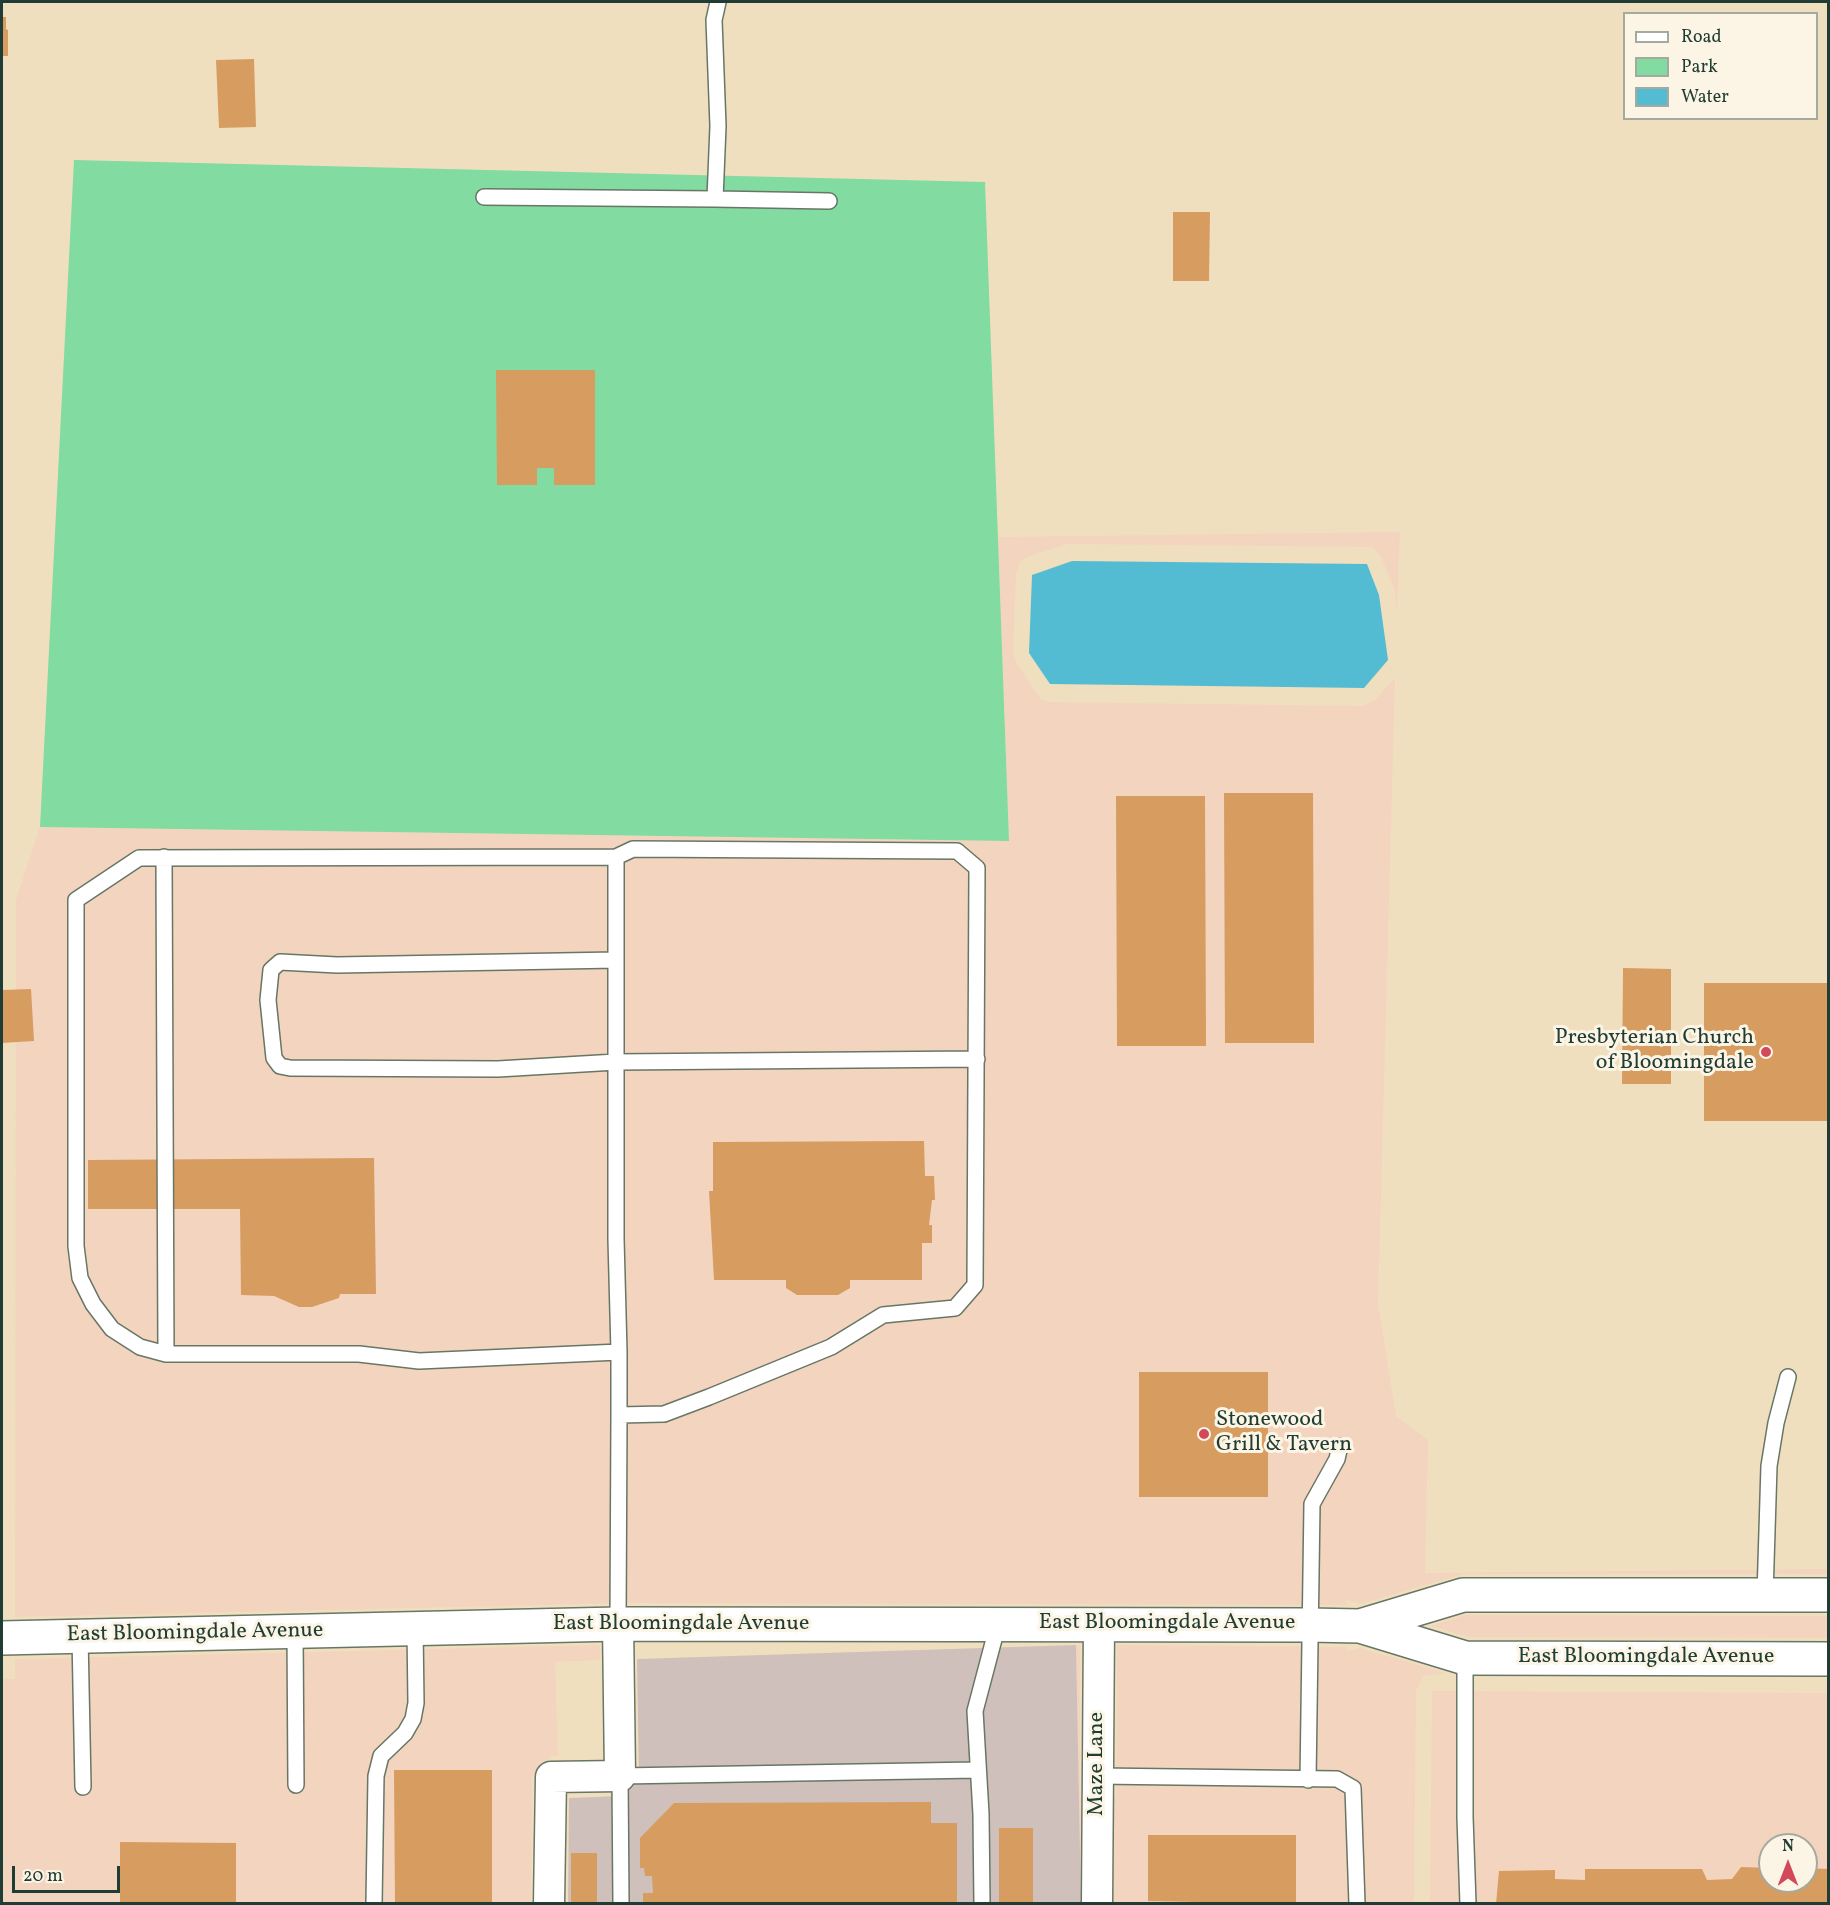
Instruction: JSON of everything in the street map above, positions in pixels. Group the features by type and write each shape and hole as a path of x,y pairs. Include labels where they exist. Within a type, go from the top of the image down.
{"main road":[{"name":"East Bloomingdale Avenue","path":"1360,1626 1463,1595 1828,1595"},
{"name":"East Bloomingdale Avenue","path":"2,1638 618,1624 1309,1625 1360,1626 1465,1658 1828,1659"}],"street":[{"path":"549,1904 551,1777 620,1776 618,1624"},
{"name":"Maze Lane","path":"1097,1904 1099,1624"}],"lane":[{"path":"715,199 718,126 714,20 718,2"},
{"path":"484,197 829,201"},
{"path":"619,1352 419,1361 359,1354 166,1354 140,1347 112,1329 93,1304 80,1278 76,1246 76,900 139,858 164,857 616,857 633,849 957,851 977,868 975,1285 955,1308 884,1315 831,1347 664,1414 619,1415"},
{"path":"164,857 166,1354"},
{"path":"616,857 618,1624"},
{"path":"616,960 337,965 280,962 272,970 268,1000 274,1058 280,1066 290,1068 498,1070 616,1062 977,1059"},
{"path":"1765,1595 1769,1466 1776,1423 1788,1377"},
{"path":"1308,1780 1312,1504 1337,1459 1340,1446"},
{"path":"982,1904 981,1814 975,1711 998,1624"},
{"path":"374,1904 376,1776 381,1756 405,1733 413,1719 416,1703 415,1629"},
{"path":"295,1631 296,1785"},
{"path":"80,1636 83,1787"},
{"path":"1465,1658 1465,1817 1468,1904"},
{"path":"621,1904 620,1776 977,1770"},
{"path":"1098,1776 1337,1779 1353,1788 1358,1904"}],"shaded area":[{"path":"1400,532 1397,611 1394,588 1381,557 1372,547 1067,544 1027,557 1019,563 1016,574 1013,652 1017,664 1041,699 1050,702 1364,706 1375,700 1395,678 1378,1304 1396,1416 1428,1440 1425,1573 1828,1569 1828,1574 1463,1574 1360,1604 1347,1600 1346,1605 637,1603 15,1617 16,900 40,827 1009,841 998,537"},
{"path":"1465,1615 1828,1616 1828,1638 1467,1637 1431,1626"},
{"path":"600,1645 600,1660 555,1662 558,1756 551,1756 532,1777 531,1903 2,1904 2,1679 15,1679 15,1659"},
{"path":"1076,1645 1080,1645 1080,1797 1116,1796 1117,1645 1346,1647 1348,1651 1360,1648 1446,1673 1423,1676 1416,1691 1414,1903 1081,1903"},
{"path":"1076,1645 1081,1903 568,1904 569,1798 620,1796 639,1776 637,1659"},
{"path":"1432,1691 1828,1693 1828,1903 1430,1904"}],"green space":[{"path":"74,160 985,182 1009,841 40,827"}],"water":[{"path":"1072,561 1367,564 1379,595 1388,660 1364,688 1050,684 1029,653 1032,575"}],"building":[{"path":"2,17 6,17 6,29 8,30 8,56 2,56"},
{"path":"254,59 256,127 219,128 216,60"},
{"path":"1173,212 1210,212 1209,281 1173,281"},
{"path":"496,370 595,370 595,485 554,485 554,468 537,468 537,485 497,485"},
{"path":"1224,793 1313,793 1314,1043 1225,1043"},
{"path":"1116,796 1205,796 1206,1046 1117,1046"},
{"path":"1623,968 1671,969 1671,1084 1622,1084"},
{"name":"Presbyterian Church of Bloomingdale","path":"1704,983 1828,983 1828,1121 1704,1121"},
{"path":"31,989 34,1041 2,1043 2,990"},
{"path":"924,1141 925,1176 934,1176 935,1200 932,1200 929,1225 932,1225 932,1243 922,1243 922,1280 850,1280 850,1288 838,1295 797,1295 786,1288 786,1280 714,1280 709,1191 713,1191 713,1142"},
{"path":"374,1158 376,1294 340,1294 339,1298 312,1307 299,1307 274,1296 241,1295 240,1209 88,1209 88,1160"},
{"name":"Stonewood Grill & Tavern","path":"1139,1372 1268,1372 1268,1497 1139,1497"},
{"path":"394,1770 492,1770 492,1904 395,1904"},
{"path":"931,1802 931,1823 957,1823 957,1904 643,1904 643,1893 653,1893 652,1876 645,1876 644,1868 640,1868 640,1838 674,1803"},
{"path":"999,1828 1033,1828 1033,1904 999,1904"},
{"path":"1148,1835 1296,1835 1296,1904 1148,1901"},
{"path":"120,1842 236,1843 236,1904 120,1904"},
{"path":"571,1853 597,1853 597,1904 571,1904"},
{"path":"1741,1867 1758,1868 1758,1893 1818,1893 1818,1869 1828,1869 1828,1904 1496,1904 1499,1871 1555,1870 1555,1879 1585,1880 1585,1869 1702,1869 1707,1880 1732,1879"}],"place":[{"name":"Presbyterian Church of Bloomingdale","path":"1766,1052"},
{"name":"Stonewood Grill & Tavern","path":"1204,1434"}]}
